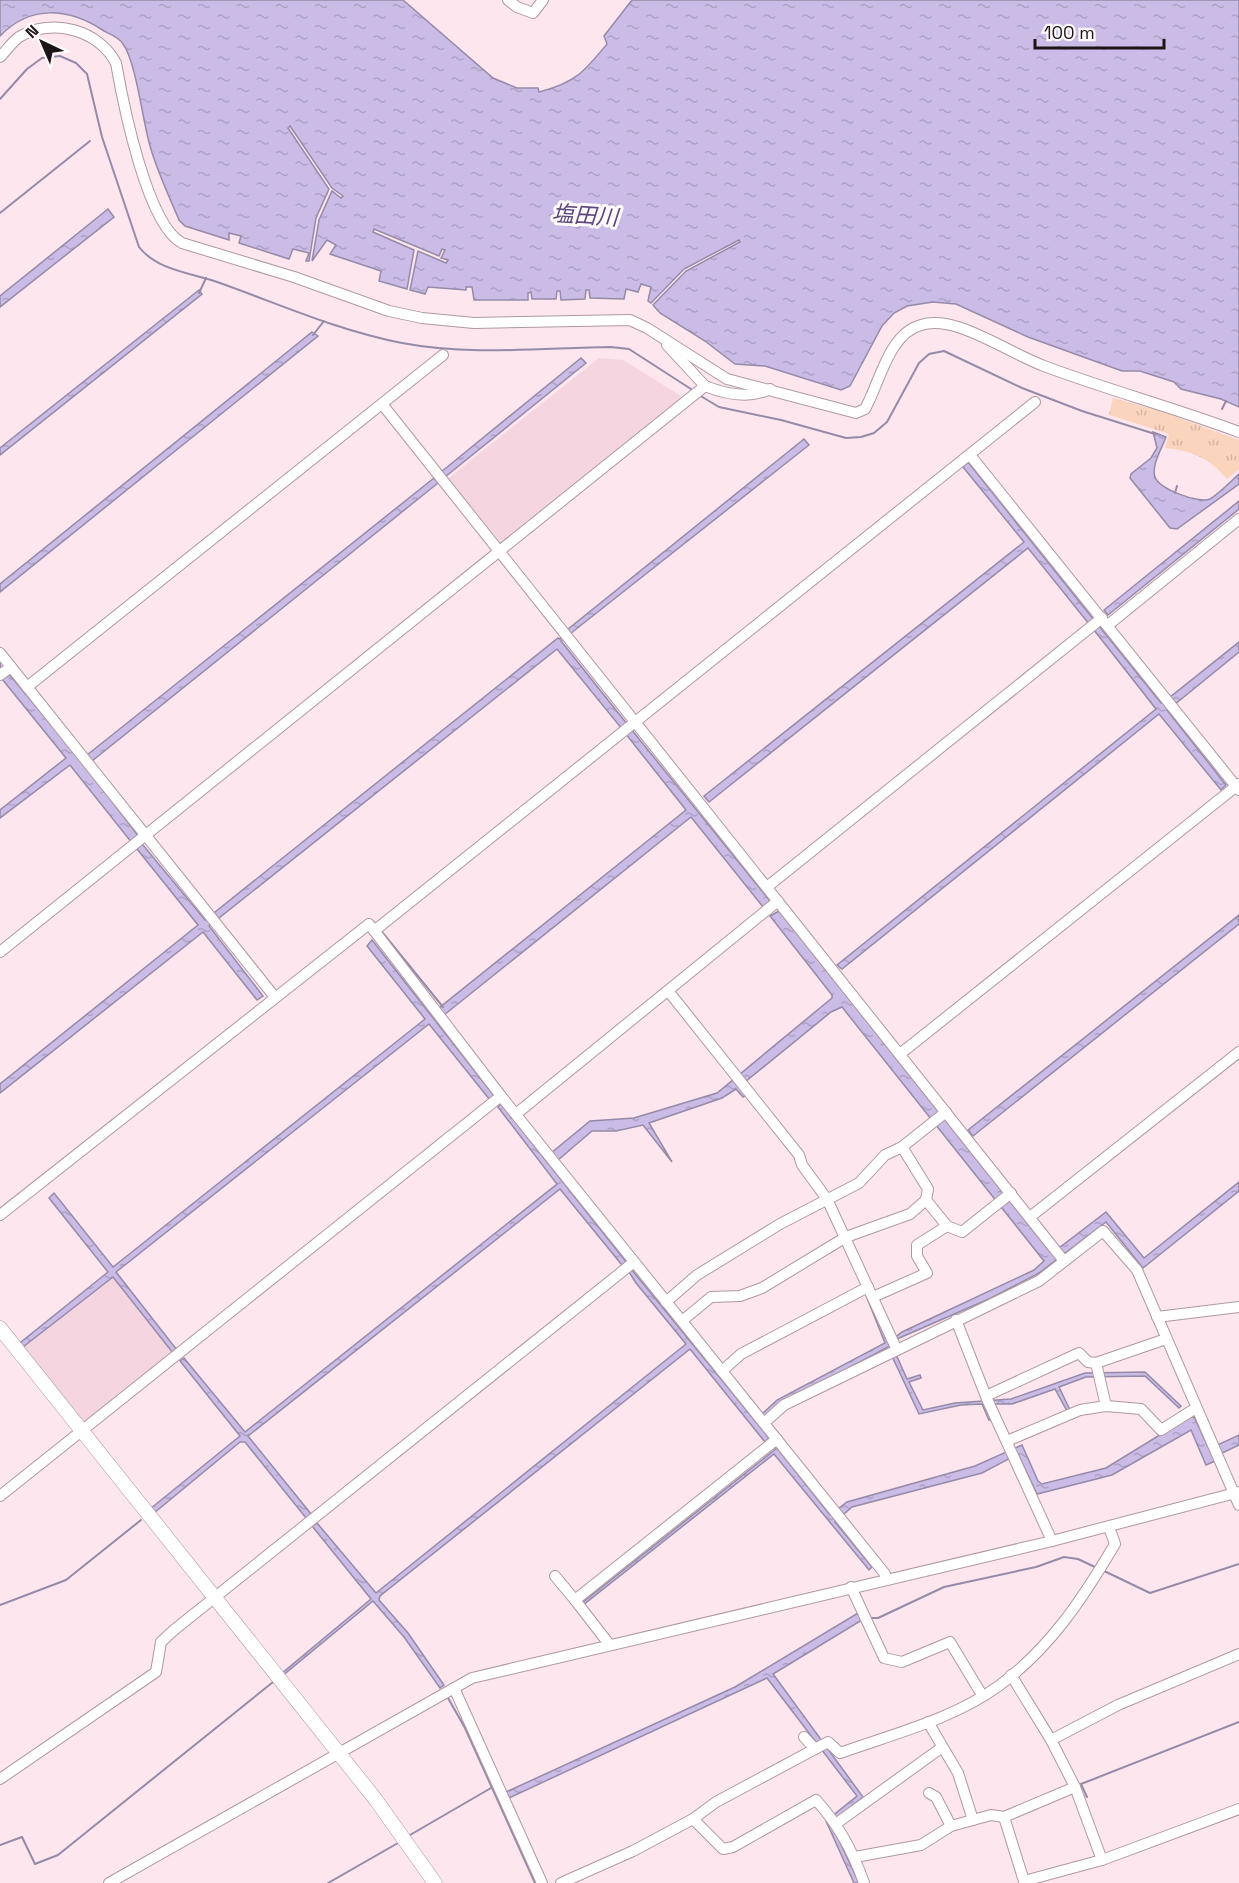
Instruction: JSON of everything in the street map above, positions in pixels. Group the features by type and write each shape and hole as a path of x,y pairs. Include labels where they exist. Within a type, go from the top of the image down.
{"street":[{"path":"508,0 517,7 533,13 543,0"},
{"path":"0,57 19,38 50,27 68,28 87,35 112,55 116,63 138,161 169,234 182,243 294,277 389,311 422,318 474,323 630,320 648,328 727,379 856,413 865,409 897,342 906,332 922,324 943,323 963,328 1041,365 1079,379 1174,408 1239,432"},
{"path":"667,342 667,347 703,388 726,394 762,393 771,389"},
{"path":"27,687 443,355"},
{"path":"0,952 703,388"},
{"path":"374,932 1035,402"},
{"path":"382,404 565,635 629,727 700,804 766,887 773,906 834,971 944,1114 966,1137 1060,1256"},
{"path":"900,1054 1238,786 1099,620 970,455"},
{"path":"766,887 1099,620 1239,519"},
{"path":"0,653 4,672 27,687 86,761 140,840 217,924 274,996"},
{"path":"516,1114 773,906"},
{"path":"0,1215 274,996 369,924 501,1096 885,1574 886,1579"},
{"path":"669,992 799,1155 802,1165 827,1199 894,1343"},
{"path":"1030,1217 1239,1052"},
{"path":"0,1496 501,1096"},
{"path":"666,1302 697,1275 780,1224 859,1183 885,1155 902,1147 944,1114"},
{"path":"682,1321 711,1297 740,1296 762,1288 846,1237 900,1218 926,1200 928,1189 902,1147"},
{"path":"926,1200 947,1226 962,1232 1011,1193"},
{"path":"722,1371 741,1354 871,1292 927,1273 917,1256 917,1245 947,1226"},
{"path":"109,1883 472,1678 1238,1497 1196,1408 1137,1270 1103,1231 1060,1256 1039,1281 956,1320 894,1343 784,1405 764,1423"},
{"path":"0,1779 156,1672 161,1642 634,1262"},
{"path":"1157,1317 1239,1307"},
{"path":"956,1320 988,1400 1052,1541"},
{"path":"0,1328 407,1841 435,1883"},
{"path":"1098,1372 1166,1340"},
{"path":"988,1400 1079,1353 1098,1372 1106,1406"},
{"path":"1011,1449 1080,1410 1106,1406 1141,1409 1161,1430 1196,1408"},
{"path":"575,1600 777,1439"},
{"path":"804,1737 840,1753 928,1722 982,1695 1011,1675 1073,1612 1115,1545 1109,1527"},
{"path":"555,1576 609,1644"},
{"path":"851,1587 884,1658 903,1662 950,1642 982,1695"},
{"path":"1051,1740 1118,1705 1239,1654"},
{"path":"1011,1675 1051,1740 1075,1788 1102,1860"},
{"path":"454,1688 542,1883"},
{"path":"928,1722 957,1773 973,1820"},
{"path":"561,1883 633,1851 693,1820 716,1802 820,1746"},
{"path":"833,1819 941,1748"},
{"path":"855,1857 921,1845 951,1826 991,1815 1004,1817 1075,1788"},
{"path":"929,1793 936,1797 951,1826"},
{"path":"693,1820 723,1849 733,1847 816,1800 833,1819 855,1857 864,1883"},
{"path":"1004,1817 1024,1881 1102,1860 1239,1809"}],"shaded area":[{"path":"599,358 623,360 686,399 499,547 446,480"},
{"path":"113,1276 173,1353 83,1424 23,1347"}],"green space":[{"path":"1113,398 1160,411 1239,440 1239,469 1227,479 1214,466 1192,453 1165,448 1169,434 1109,415"}],"water":[{"name":"塩田川","path":"0,0 403,0 493,78 517,88 538,88 539,92 562,85 585,69 607,44 604,36 632,0 1239,0 1239,407 1221,399 1181,389 1174,382 1140,371 1122,371 1028,337 956,304 933,302 907,306 894,313 882,326 850,386 841,390 765,366 735,364 705,341 660,313 653,305 686,271 740,242 739,240 684,269 651,303 648,301 651,287 641,284 638,292 626,289 624,299 590,298 589,290 586,290 585,299 561,300 560,291 557,291 556,299 532,299 531,292 528,293 528,300 474,300 472,287 466,287 466,290 428,287 425,294 410,290 418,251 446,263 448,260 441,258 445,250 442,249 439,256 374,229 373,232 414,250 407,289 379,281 381,271 330,254 336,245 327,240 312,261 319,220 332,191 341,198 343,196 332,188 290,126 288,128 329,189 316,218 309,261 306,261 309,253 293,249 289,259 239,243 241,236 229,233 229,240 185,226 179,220 153,155 132,64 122,42 91,23 64,14 50,13 24,18 0,36"},
{"path":"108,209 114,217 0,307 0,296"},
{"path":"199,290 202,294 0,455 0,448"},
{"path":"312,332 318,336 0,592 0,584"},
{"path":"581,358 586,363 445,477 441,472"},
{"path":"1153,432 1166,437 1156,462 1155,477 1171,491 1205,500 1214,497 1239,474 1239,484 1177,529 1170,528 1130,478 1131,474 1151,458 1157,448"},
{"path":"804,439 809,445 561,641 627,724 622,729 557,649 209,926 263,996 257,1000 203,932 0,1093 0,1084 198,925 137,849 139,847 132,843 70,765 0,818 0,810 66,758 2,679 0,663 1,668 9,674 86,767 139,837 138,839 205,920 558,638 560,639 568,632 567,630"},
{"path":"968,462 1094,620 1089,624 1028,548 709,802 704,796 1024,542 963,467"},
{"path":"434,478 438,483 92,761 87,755"},
{"path":"1239,501 1239,509 1108,615 1104,610"},
{"path":"1099,626 1161,703 1164,701 1169,708 1167,710 1226,785 1221,790 1159,714 842,969 837,965 1156,709 1094,630"},
{"path":"1239,642 1239,652 1174,705 1169,698"},
{"path":"631,729 770,901 763,907 691,817 444,1015 439,1008 686,810 625,733"},
{"path":"779,911 1050,1252 1055,1251 1106,1212 1144,1258 1239,1182 1239,1191 1143,1268 1106,1222 1039,1273 991,1298 897,1339 890,1346 782,1403 765,1416 761,1415 777,1400 885,1343 865,1293 890,1341 902,1332 1034,1270 1044,1261 842,1007 831,1012 745,1082 746,1095 743,1097 736,1089 722,1098 649,1123 672,1162 643,1125 616,1131 592,1131 557,1161 551,1153 590,1121 634,1118 717,1093 832,998 832,995 770,916"},
{"path":"1239,915 1239,924 973,1136 968,1130"},
{"path":"372,940 495,1097 490,1100 429,1024 116,1272 177,1350 173,1353 113,1277 23,1347 20,1343 108,1272 49,1198 54,1193 113,1267 425,1019 367,946"},
{"path":"501,1104 627,1263 622,1265 560,1189 248,1436 311,1514 306,1518 245,1442 240,1442 154,1513 150,1509 240,1436 180,1361 184,1358 245,1432 557,1184 498,1107"},
{"path":"632,1270 769,1438 765,1442 690,1349 380,1596 379,1600 408,1633 444,1685 440,1688 404,1637 373,1601 282,1676 281,1674 371,1599 312,1526 317,1523 376,1593 686,1344 636,1283 629,1272"},
{"path":"895,1352 907,1379 920,1375 921,1378 909,1382 923,1410 955,1403 1011,1399 1085,1373 1145,1372 1181,1406 1179,1408 1145,1376 1086,1377 1059,1387 1070,1410 1067,1411 1055,1389 1012,1404 987,1404 993,1419 989,1420 982,1404 961,1405 919,1414 891,1354"},
{"path":"1189,1417 1194,1417 1209,1449 1239,1435 1239,1445 1214,1457 1215,1461 1206,1465 1191,1430 1112,1475 1037,1494 1018,1454 982,1473 852,1507 835,1522 872,1567 869,1570 774,1454 583,1605 582,1603 777,1448 830,1515 847,1502 975,1466 1022,1445 1038,1481 1042,1484 1106,1468"},
{"path":"858,1613 862,1620 773,1674 863,1797 831,1823 859,1883 854,1883 826,1821 857,1796 767,1678 509,1798 506,1792 735,1687"}],"waterway":[{"path":"0,99 27,69 42,58 60,56 76,63 87,74 102,137 139,247 147,255 166,266 355,332 402,343 480,350 611,347 629,349 694,391"},
{"path":"0,213 90,141"},
{"path":"199,293 206,278"},
{"path":"313,335 324,321"},
{"path":"699,395 719,407 781,420 846,438 861,437 874,433 887,422 919,363 929,354 944,351 1022,388 1082,411 1155,434"},
{"path":"1222,409 1226,401"},
{"path":"1175,493 1177,486"},
{"path":"382,932 443,1007"},
{"path":"0,1605 66,1580 141,1520"},
{"path":"869,1618 878,1618 944,1587 1036,1567 1064,1557 1078,1559 1097,1568"},
{"path":"1102,1570 1150,1593 1239,1564"},
{"path":"0,1845 22,1837 35,1864 58,1855 273,1682"},
{"path":"448,1698 465,1728 535,1883"},
{"path":"1087,1797 1081,1784 1239,1722"},
{"path":"410,1835 491,1788"},
{"path":"328,1883 398,1843"}]}
